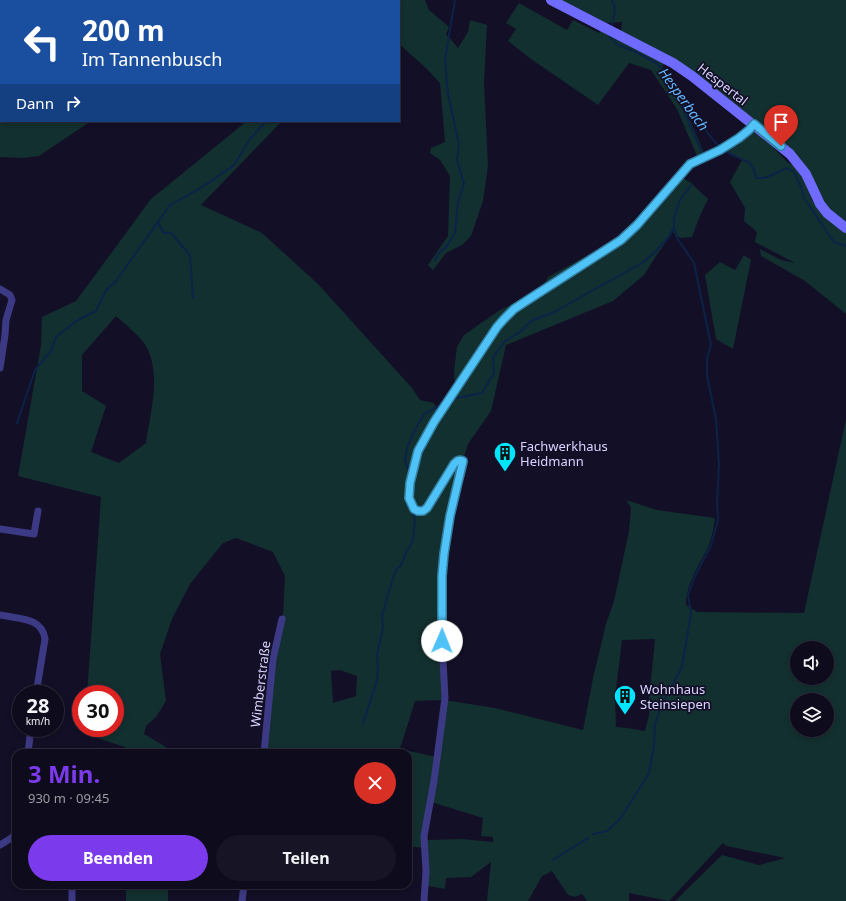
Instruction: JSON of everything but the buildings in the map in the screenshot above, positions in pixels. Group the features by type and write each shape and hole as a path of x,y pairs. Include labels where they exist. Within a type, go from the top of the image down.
{"main road":[{"name":"Hespertal","path":"551,0 673,63 692,76 790,154 806,174 820,204 827,213 846,228"}],"street":[{"path":"424,901 426,871 424,836 434,781 445,698 442,641 442,576 444,554 450,516 464,464 461,460 457,461 427,508 423,511 418,511 414,509 409,498 410,483 418,451 434,422 493,333 514,309 621,240 637,225 690,164 723,148 744,134 754,124"},
{"path":"0,289 10,295 12,300 3,335 0,368"},
{"path":"0,529 34,534 38,511"},
{"path":"0,615 35,623 41,627 44,632 45,639 37,685"},
{"name":"Wimberstraße","path":"264,749 273,659 282,619"},
{"path":"28,749 30,737"},
{"path":"0,845 12,838"},
{"path":"72,889 72,901"},
{"path":"242,901 244,889"}],"green space":[{"path":"400,0 425,0 429,10 449,27 446,34 458,48 468,32 470,20 487,25 484,82 488,166 483,201 471,236 462,245 446,253 433,270 428,265 448,236 450,176 440,160 430,153 431,148 445,142 440,83 426,68 400,45"},
{"path":"560,0 846,0 846,224 827,208 794,153 621,32 622,22 607,23"},
{"path":"519,3 567,30 573,20 599,33 601,29 665,63 662,66 684,100 684,106 705,155 697,156 677,109 651,70 629,63 598,105 531,59 508,41 516,29 506,23"},
{"path":"0,122 90,122 39,156 23,158 0,157"},
{"path":"246,122 281,122 201,205 262,233 318,284 412,388 420,400 434,403 439,413 429,428 407,498 423,513 454,466 459,469 442,547 444,700 495,708 583,730 593,678 606,624 614,601 629,531 631,507 626,500 657,510 715,518 709,545 688,589 686,605 697,612 804,613 846,419 846,901 675,901 722,855 759,865 785,858 727,846 723,843 669,901 629,893 629,901 587,901 582,894 575,897 568,895 552,871 542,876 528,901 487,901 491,862 471,877 446,878 445,889 428,886 428,840 462,839 493,842 493,837 481,836 483,818 431,802 423,848 412,847 412,752 436,757 443,700 415,701 400,749 266,749 275,661 283,616 285,576 273,552 236,538 223,543 190,584 172,619 160,654 166,701 156,717 146,726 144,734 166,747 166,749 125,749 125,747 94,737 124,737 124,685 88,685 101,497 18,476 41,345 42,317 76,301 151,199","holes":["116,316 146,346 151,358 154,394 146,443 119,463 91,452 106,406 82,391 82,355","655,639 649,699 649,716 645,731 616,727 615,698 622,640","340,670 357,676 356,696 333,703 331,671"]},
{"path":"754,132 770,144 788,163 795,166 803,178 812,200 821,211 846,232 846,314 805,281 761,256 760,249 781,260 795,263 755,242 757,232 744,221 745,208 730,182 742,160 725,150"},
{"path":"682,177 691,183 708,199 692,237 680,238 673,232 644,275 613,301 506,345 491,411 468,444 464,457 457,459 426,508 419,510 415,506 411,483 419,452 455,385 454,371 457,347 464,335 500,310 529,297 544,286 548,277 599,249 625,241"},
{"path":"744,255 751,260 733,349 716,339 705,275 720,262 735,270"},
{"path":"126,889 168,889 168,901 126,901"}],"waterway":[{"path":"435,261 438,254 447,246 455,233 458,202 464,184 457,160 459,144 448,94 445,59 455,0"},
{"name":"Hesperbach","path":"612,0 615,9 612,24"},
{"name":"Hesperbach","path":"609,36 618,45 634,51 658,64 683,101 713,140 724,151 750,163 756,178 765,178 787,168 794,172 804,198 834,242 846,246"},
{"path":"683,101 682,107 702,152 699,156"},
{"path":"17,423 35,370 51,351 56,337 78,320 96,311 106,290 116,281 170,205 204,186 234,165 250,139 265,122"},
{"path":"452,399 482,393 494,373 493,357 505,341 520,332 531,321 554,312 642,263 654,253 668,238 674,228 674,218 680,200 691,185"},
{"path":"158,223 164,233 171,233 190,255 193,298"},
{"path":"593,834 607,831 621,818 649,773 654,746 655,724 662,704 682,667 691,613 688,595 694,578 711,545 718,520 717,503 719,464 716,419 707,376 707,358 711,345 694,263 677,238 674,228"},
{"path":"410,473 405,461 407,448 414,432 424,414 442,404"},
{"path":"363,724 377,680 377,655 383,627 382,616 396,570 401,565 413,540 415,519 411,510"},
{"path":"553,860 588,838"}],"place":[{"name":"Fachwerkhaus Heidmann","path":"505,472"},
{"name":"Wohnhaus Steinsiepen","path":"625,716"}],"route":[{"path":"442,641 442,576 444,554 450,516 464,464 463,461 457,461 454,464 427,508 423,511 414,509 411,503 409,498 410,483 422,441 497,327 514,309 628,235 690,164 720,150 739,138 754,124 781,146"}]}
